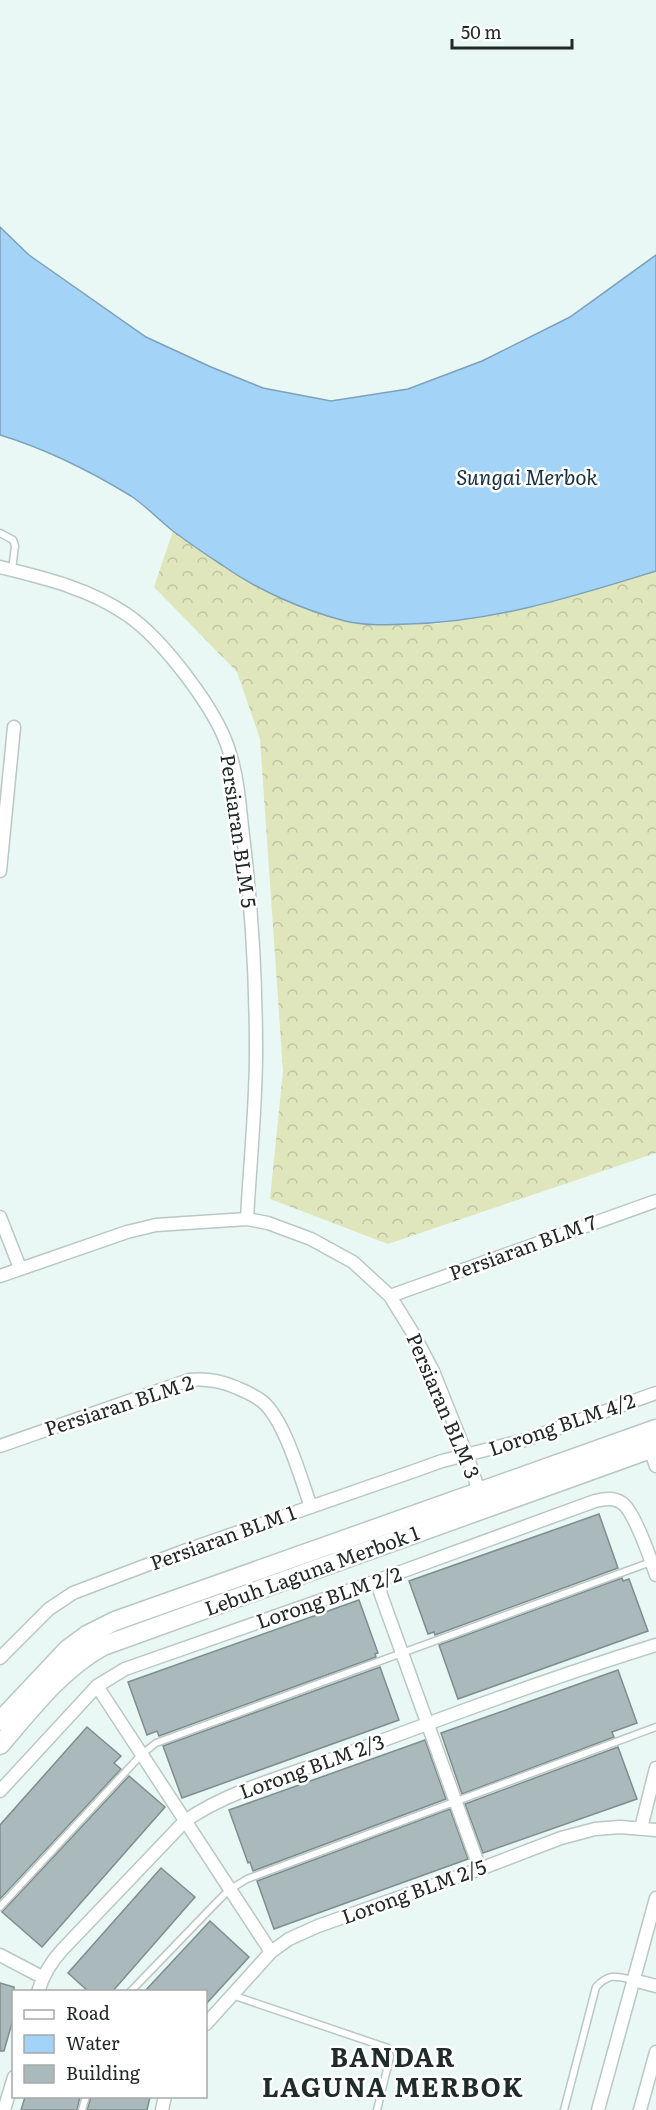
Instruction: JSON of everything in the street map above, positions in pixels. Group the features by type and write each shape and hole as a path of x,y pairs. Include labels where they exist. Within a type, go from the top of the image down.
{"street":[{"name":"Persiaran BLM 5","path":"6,568 51,579 89,593 136,622 158,642 200,696 222,731 231,755 246,864 254,984 256,1052 247,1219"},
{"path":"0,871 14,728"},
{"name":"Persiaran BLM 7","path":"390,1296 656,1201"},
{"path":"0,1216 21,1268"},
{"name":"Persiaran BLM 3","path":"0,1276 141,1228 202,1221 247,1219 268,1223 330,1248 365,1271 390,1296 428,1362 467,1456 485,1509"},
{"name":"Persiaran BLM 2","path":"0,1446 189,1380 214,1380 249,1393 271,1410 283,1434 311,1507"},
{"name":"Lorong BLM 4/2","path":"467,1456 525,1440 656,1393"},
{"name":"Lebuh Laguna Merbok 1","path":"0,1721 68,1649 87,1635 115,1621 479,1491 652,1445"},
{"name":"Lebuh Laguna Merbok 1","path":"0,1744 66,1672 84,1656 103,1646 485,1509 652,1445"},
{"name":"Persiaran BLM 1","path":"0,1658 49,1609 73,1593 181,1552 442,1461 467,1456"},
{"name":"Lorong BLM 2/2","path":"0,1791 97,1686 125,1669 605,1499 620,1501 625,1505 656,1575"},
{"path":"376,1581 480,1869"},
{"name":"Lorong BLM 2/3","path":"39,1990 42,1977 50,1963 185,1821 202,1810 427,1724 656,1645"},
{"path":"97,1686 271,1952"},
{"path":"640,1828 656,1768"},
{"name":"Lorong BLM 2/5","path":"207,2023 271,1952 289,1939 318,1926 576,1834 595,1829 656,1830"},
{"path":"598,2110 656,1898"},
{"path":"0,1955 42,1977"},
{"path":"633,1980 656,1986"},
{"path":"640,2110 656,2052"},
{"path":"4,2110 12,2084"}],"lane":[{"path":"0,533 13,540 15,546 6,568"},
{"path":"0,1907 142,1754 156,1743 651,1562"},
{"path":"132,1990 229,1890 247,1879 656,1727"},
{"path":"564,2110 596,1987 604,1978 616,1976 633,1980"},
{"path":"232,1995 388,2048 390,2057 377,2110"}],"green space":[{"path":"173,531 224,567 262,588 302,606 378,625 435,624 485,617 539,606 656,571 656,1153 388,1244 270,1199 283,1071 260,739 237,672 154,587"}],"water":[{"name":"Sungai Merbok","path":"0,227 29,255 146,337 263,388 331,401 408,389 482,361 570,317 656,255 656,571 565,598 503,613 409,624 353,623 313,611 265,591 197,548 137,500 115,487 51,454 0,435"}],"building":[{"path":"599,1514 618,1568 435,1635 434,1632 428,1634 409,1581"},
{"path":"622,1578 623,1581 629,1579 648,1631 458,1699 439,1645"},
{"path":"359,1600 378,1653 375,1654 376,1657 159,1736 157,1731 147,1735 128,1682"},
{"path":"380,1667 399,1720 182,1798 163,1746"},
{"path":"618,1670 637,1723 612,1732 614,1737 462,1794 441,1733"},
{"path":"87,1727 121,1756 114,1763 121,1769 0,1899 0,1825"},
{"path":"425,1740 446,1799 253,1871 229,1810"},
{"path":"618,1747 637,1799 483,1853 465,1804"},
{"path":"129,1776 165,1807 42,1947 2,1912"},
{"path":"450,1809 468,1859 274,1929 257,1881"},
{"path":"161,1868 195,1897 114,1990 87,1990 68,1973"},
{"path":"210,1921 249,1957 207,2003 207,1990 146,1990"},
{"path":"0,1983 14,1987 14,1990 12,1990 12,2023 4,2051 0,2051"},
{"path":"25,2098 80,2098 77,2110 21,2110"},
{"path":"91,2098 150,2098 147,2110 87,2110"}],"district":[{"name":"BANDAR LAGUNA MERBOK","path":"393,2073"}]}
